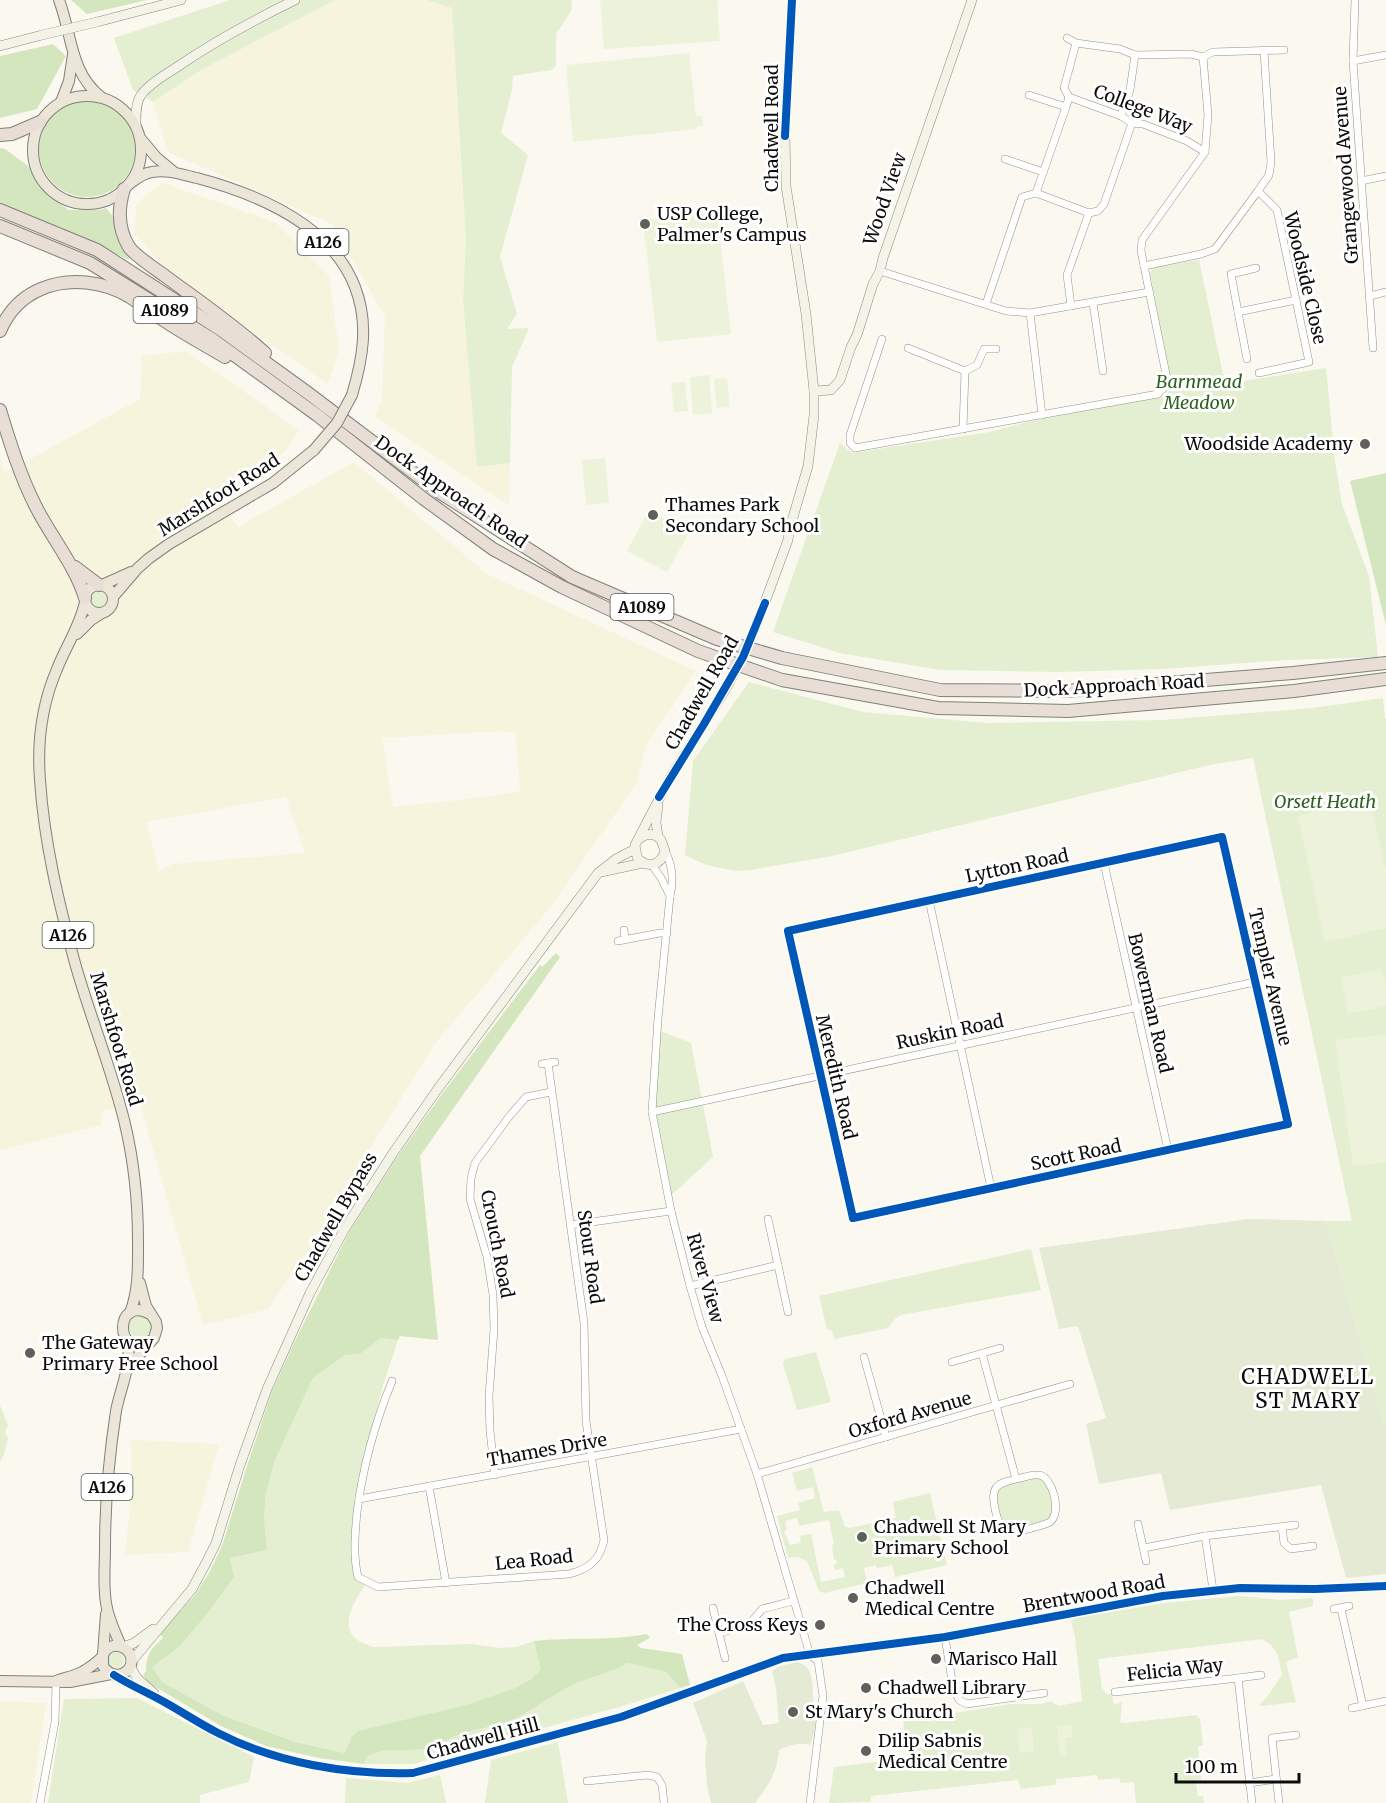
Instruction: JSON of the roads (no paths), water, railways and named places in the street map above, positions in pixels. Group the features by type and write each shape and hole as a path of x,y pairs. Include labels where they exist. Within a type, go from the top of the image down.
{"highway":[{"path":"0,135 12,134 40,122"},
{"path":"126,187 120,202 119,213 129,249 245,335 308,393"},
{"name":"Dock Approach Road","path":"0,210 97,250 221,330 439,492 572,577 717,639 782,658 940,690 1066,691 1293,673 1386,663"},
{"name":"Dock Approach Road","path":"0,226 90,263 212,339 493,549 562,587 698,651 782,680 938,708 1068,711 1294,691 1386,679"},
{"path":"0,331 3,322 15,307 27,295 36,291 55,283 80,281 102,286 128,296 165,322 317,416"},
{"path":"0,410 17,463 31,496 52,537 77,576 85,600"},
{"path":"67,560 81,573 101,585"}],"main road":[{"path":"59,0 66,17 73,55 90,89 101,97"},
{"path":"0,46 181,0"},
{"path":"138,132 125,111 110,100 80,96 53,107 40,122 33,141 34,162 42,181 57,195 76,203 87,204 107,200 126,187 140,162 141,150 135,112 140,97 149,87 226,35 295,0"},
{"name":"Chadwell Road","path":"639,839 659,796 743,657 788,540 808,466 814,391 806,314 786,186 785,125 792,0"},
{"name":"Wood View","path":"814,391 831,390 840,380 873,284 880,271 972,0"},
{"path":"61,102 69,81 73,55"},
{"name":"Marshfoot Road","path":"138,132 156,157 174,172"},
{"name":"Marshfoot Road","path":"101,585 117,580 137,569 169,544 273,483 314,450 337,423 352,395 362,358 363,321 354,287 339,260 318,237 292,218 276,208 225,187 174,172 153,172 142,175 126,187"},
{"name":"Marshfoot Road","path":"113,597 137,569"},
{"path":"101,585 110,590 113,597 111,606 102,613 90,610 85,600 90,588 101,585"},
{"name":"Marshfoot Road","path":"85,600 83,613 57,669 47,700 41,728 39,755 41,800 51,859 84,994 113,1081 127,1135 137,1203 138,1275 130,1313 122,1325 124,1335 128,1340 129,1351 116,1409 105,1510 106,1605 103,1655"},
{"name":"Marshfoot Road","path":"71,641 91,620 102,613"},
{"name":"Chadwell Road","path":"658,837 656,822 659,796"},
{"path":"598,873 648,864 661,860 665,851 664,843 658,837 648,834 639,839 635,849 637,857 648,864"},
{"name":"Chadwell Bypass","path":"131,1664 192,1589 216,1543 267,1389 310,1293 344,1230 431,1099 598,873 616,859 635,849"},
{"name":"Marshfoot Road","path":"126,1370 153,1338 157,1328 146,1306 138,1275"},
{"path":"130,1313 140,1310 150,1314"},
{"path":"128,1340 133,1344 143,1345 153,1338"},
{"name":"Brentwood Road","path":"810,1655 945,1637 1163,1596 1212,1590 1386,1586"},
{"name":"Marshfoot Road","path":"106,1605 113,1629 122,1647"},
{"name":"Chadwell Bypass","path":"122,1647 147,1634 171,1615"},
{"path":"0,1681 70,1682 123,1674 131,1664 130,1654 122,1647 110,1647 81,1673 56,1681"},
{"path":"103,1655 103,1666 112,1675"},
{"name":"Chadwell Hill","path":"112,1675 218,1733 280,1757 320,1766 366,1772 413,1773 621,1717 783,1658 810,1655"},
{"name":"Chadwell Hill","path":"131,1664 137,1678 165,1702"}],"street":[{"name":"Grangewood Avenue","path":"1355,0 1353,61 1373,348"},
{"path":"1067,38 1076,43 1120,49 1135,55 1191,54 1203,57 1213,52 1284,50"},
{"path":"1036,193 1069,97 1064,88 1076,43"},
{"path":"1144,266 1215,249 1269,175 1271,162 1264,51"},
{"path":"1121,116 1130,90 1135,55"},
{"path":"1353,61 1386,55"},
{"path":"882,339 850,435 850,443 855,448 1158,394 1168,384 1141,251 1142,240 1205,152 1208,115 1203,57"},
{"path":"1029,95 1066,108"},
{"name":"College Way","path":"1069,97 1121,116 1132,123 1143,124 1187,141 1205,152"},
{"path":"986,304 1022,198 1036,193 1089,213 1098,211 1104,204 1132,123"},
{"path":"1005,159 1043,172"},
{"path":"1361,181 1386,176"},
{"name":"Woodside Close","path":"1258,191 1277,210 1309,362 1259,373"},
{"path":"1071,306 1067,275 1089,213"},
{"path":"1247,359 1231,274 1256,268"},
{"path":"880,271 1006,310 1030,313 1149,292"},
{"path":"1370,296 1386,292"},
{"path":"1238,312 1296,300"},
{"path":"1093,303 1103,371"},
{"path":"1030,313 1042,415"},
{"path":"908,348 965,371 977,365 984,349 996,349"},
{"path":"963,429 965,371"},
{"name":"Lytton Road","path":"819,924 1222,837"},
{"name":"Templer Avenue","path":"1222,837 1288,1124"},
{"name":"River View","path":"665,851 670,861 673,883 658,1018 652,1112 671,1211 702,1327 757,1474 810,1655 818,1661 823,1696 810,1803"},
{"name":"Bowerman Road","path":"1104,863 1168,1150"},
{"path":"648,864 661,878 670,896"},
{"path":"929,900 991,1188"},
{"name":"Meredith Road","path":"819,924 788,931 853,1218 870,1214"},
{"path":"624,930 622,940 667,933"},
{"name":"Ruskin Road","path":"652,1112 1255,982"},
{"name":"Stour Road","path":"548,1063 584,1323 586,1421 591,1457"},
{"name":"Crouch Road","path":"495,1475 489,1396 494,1329 493,1295 487,1257 470,1199 471,1178 475,1162 526,1097 551,1092"},
{"name":"Scott Road","path":"870,1214 1288,1124"},
{"path":"570,1225 671,1211"},
{"path":"768,1219 788,1312"},
{"path":"690,1286 778,1265"},
{"path":"952,1362 1000,1348"},
{"path":"982,1353 1016,1479"},
{"path":"864,1357 886,1437"},
{"path":"359,1499 368,1454 383,1402 392,1381"},
{"name":"Oxford Avenue","path":"757,1474 1070,1384"},
{"name":"Thames Drive","path":"359,1499 741,1429"},
{"name":"Lea Road","path":"359,1499 354,1563 358,1577 378,1587 569,1574 590,1566 601,1553 604,1540 591,1457"},
{"path":"1038,1474 1046,1477 1056,1507 1055,1516 1050,1522 1013,1532 1006,1531 1001,1526 992,1498 994,1490 1001,1483 1016,1479 1038,1474"},
{"path":"429,1486 446,1582"},
{"path":"1138,1524 1146,1561"},
{"path":"1143,1548 1205,1536 1295,1525"},
{"path":"1282,1527 1284,1543 1291,1549 1313,1546"},
{"path":"1205,1536 1212,1590"},
{"path":"719,1633 749,1625 762,1609 793,1601"},
{"path":"713,1608 725,1658"},
{"path":"1341,1608 1363,1706"},
{"path":"945,1637 953,1688 959,1700 967,1704 1044,1693"},
{"name":"Felicia Way","path":"1115,1692 1260,1675"},
{"name":"Felicia Way","path":"1238,1678 1252,1803"},
{"path":"40,1803 55,1722 56,1681"},
{"path":"1352,1708 1386,1701"},
{"path":"1279,1803 1272,1738 1296,1735"},
{"path":"587,1781 657,1776 662,1785 664,1803"},
{"path":"1250,1783 1276,1779"}],"place":[{"name":"USP College, Palmer's Campus","path":"645,224"},
{"name":"Woodside Academy","path":"1365,444"},
{"name":"Thames Park Secondary School","path":"653,515"},
{"name":"The Gateway Primary Free School","path":"30,1353"},
{"name":"Chadwell St Mary Primary School","path":"862,1537"},
{"name":"Chadwell Medical Centre","path":"853,1598"},
{"name":"The Cross Keys","path":"820,1625"},
{"name":"Marisco Hall","path":"936,1659"},
{"name":"Chadwell Library","path":"866,1688"},
{"name":"St Mary's Church","path":"793,1712"},
{"name":"Dilip Sabnis Medical Centre","path":"866,1751"}],"district":[{"name":"CHADWELL ST MARY","path":"1308,1389"}],"park label":[{"name":"Barnmead Meadow","path":"1199,392"},
{"name":"Orsett Heath","path":"1325,802"}]}
